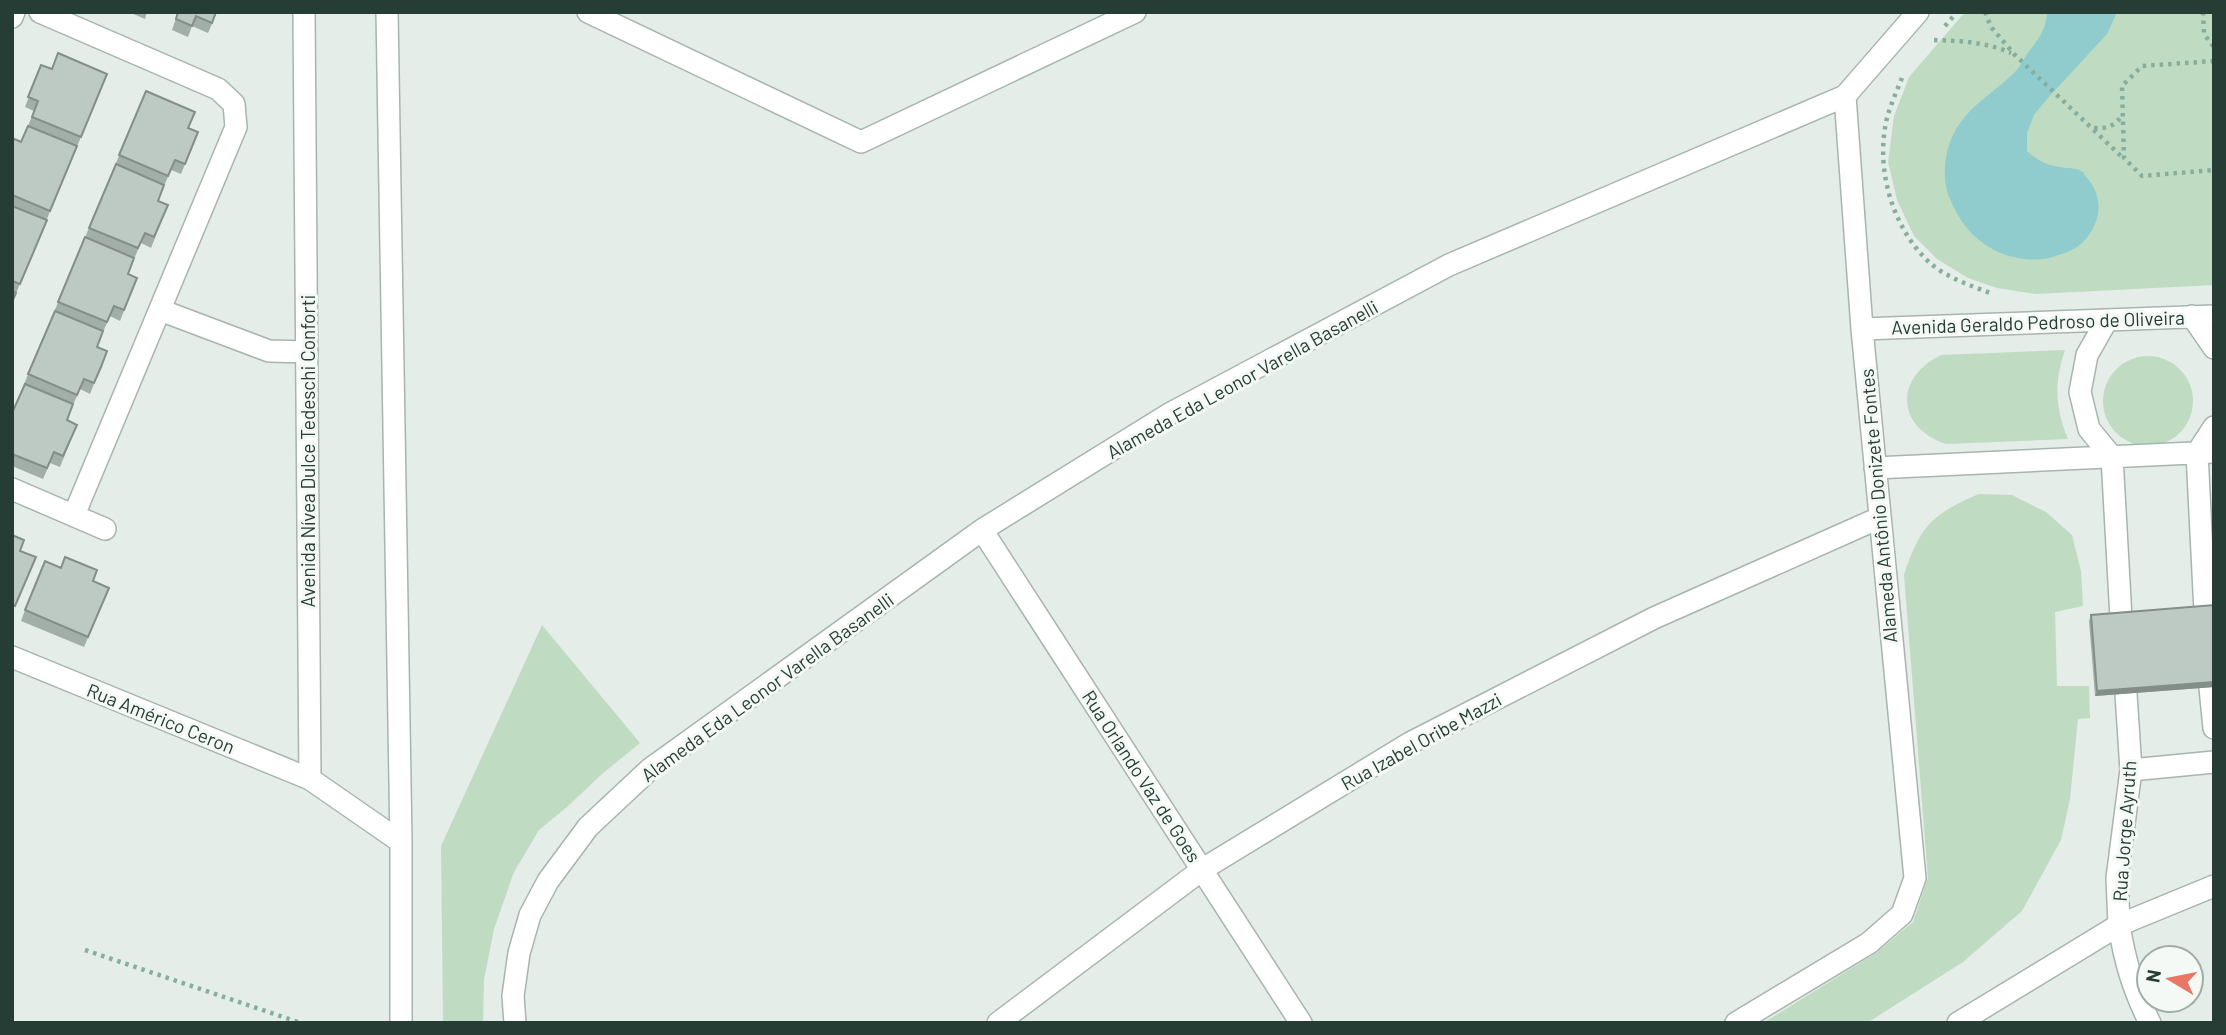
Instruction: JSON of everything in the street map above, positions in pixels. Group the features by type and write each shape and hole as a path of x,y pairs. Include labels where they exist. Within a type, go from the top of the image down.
{"street":[{"path":"12,17 14,12"},
{"path":"40,12 218,89 234,104 236,127 74,515"},
{"name":"Avenida Nívea Dulce Tedeschi Conforti","path":"304,12 310,779"},
{"path":"387,12 401,842 401,1023"},
{"path":"588,12 861,142 1132,13"},
{"name":"Alameda Eda Leonor Varella Basanelli","path":"514,1023 513,996 519,953 530,915 548,881 588,827 650,769 982,530 1171,413 1449,265 1845,96 1918,12"},
{"name":"Alameda Antônio Donizete Fontes","path":"1736,1023 1869,943 1902,914 1915,878 1862,329 1845,96"},
{"path":"160,310 269,351 307,352"},
{"path":"2192,316 2214,348"},
{"name":"Avenida Geraldo Pedroso de Oliveira","path":"1862,329 2214,316"},
{"path":"2108,320 2087,355 2080,392 2090,429 2112,457 2121,618"},
{"path":"2205,612 2205,452 2214,427"},
{"path":"1875,468 2205,452"},
{"path":"12,489 105,529"},
{"name":"Rua Izabel Oribe Mazzi","path":"998,1023 1203,869 1422,737 1654,618 1879,518"},
{"name":"Rua Orlando Vaz de Goes","path":"982,530 1301,1023"},
{"name":"Rua Américo Ceron","path":"12,657 310,779"},
{"path":"2210,688 2214,728"},
{"name":"Rua Jorge Ayruth","path":"2126,694 2131,770 2117,878 2119,925 2124,960 2135,994 2150,1023"},
{"path":"2131,770 2214,762"},
{"path":"310,779 401,842"},
{"path":"1958,1023 2119,925 2214,886"}],"path":[{"path":"1924,48 1956,12"},
{"path":"1985,12 1991,27 2015,55 2142,176 2214,170"},
{"path":"2203,12 2204,34 2214,47"},
{"path":"1933,40 1996,46 2015,55"},
{"path":"2124,158 2122,86 2142,66 2214,61"},
{"path":"1904,72 1888,115 1882,163 1892,203 1909,239 1932,264 1965,283 1995,295"},
{"path":"2093,128 2111,127 2118,122 2122,114"},
{"path":"85,950 301,1023"}],"green space":[{"path":"1965,12 2214,12 2214,285 2036,294 1997,288 1968,278 1937,259 1914,236 1897,200 1888,162 1894,116 1909,77"},
{"path":"2065,350 2059,373 2058,406 2068,439 1946,444 1918,426 1910,414 1907,402 1915,376 1941,355"},
{"path":"2148,356 2165,359 2180,369 2190,384 2193,401 2190,418 2180,433 2165,443 2148,446 2131,443 2116,433 2106,418 2103,401 2106,384 2116,369 2131,359"},
{"path":"1979,494 2012,495 2046,512 2072,535 2081,571 2083,606 2055,612 2057,686 2089,686 2090,718 2078,719 2070,799 2061,840 2022,911 1963,962 1867,1023 1763,1023 1876,953 1913,922 1928,878 1904,575 1916,544 1930,524 1950,508"},
{"path":"542,625 640,743 539,830 514,872 494,929 484,980 483,1023 443,1023 441,846"}],"water":[{"path":"2047,12 2117,12 2107,34 2034,115 2027,133 2027,151 2036,158 2053,166 2083,172 2097,194 2098,210 2094,226 2084,241 2071,250 2049,258 2024,259 1994,250 1967,228 1948,194 1945,162 1956,129 1973,109 2017,70 2042,32"}],"building":[{"path":"178,12 216,12 212,23 196,16 192,26 176,19"},
{"path":"58,53 107,74 81,137 32,117 38,101 28,97 41,65 52,69"},
{"path":"146,91 195,112 188,128 198,132 185,164 175,160 168,176 119,155"},
{"path":"28,126 77,146 50,211 12,195 12,138 21,142"},
{"path":"116,164 164,185 158,201 168,205 154,237 145,233 138,248 89,228"},
{"path":"12,206 47,220 20,284 12,281"},
{"path":"85,237 134,258 128,274 137,278 124,310 114,306 107,322 58,302"},
{"path":"55,311 103,331 97,347 107,351 101,367 94,383 84,379 77,395 28,374"},
{"path":"25,384 73,404 67,420 77,425 63,456 54,452 47,468 12,454 12,413"},
{"path":"12,535 24,540 20,551 36,557 15,606 12,605"},
{"path":"65,557 97,570 93,581 109,588 88,637 25,610 45,561 61,568"},
{"path":"2214,605 2214,682 2097,691 2091,615"}]}
